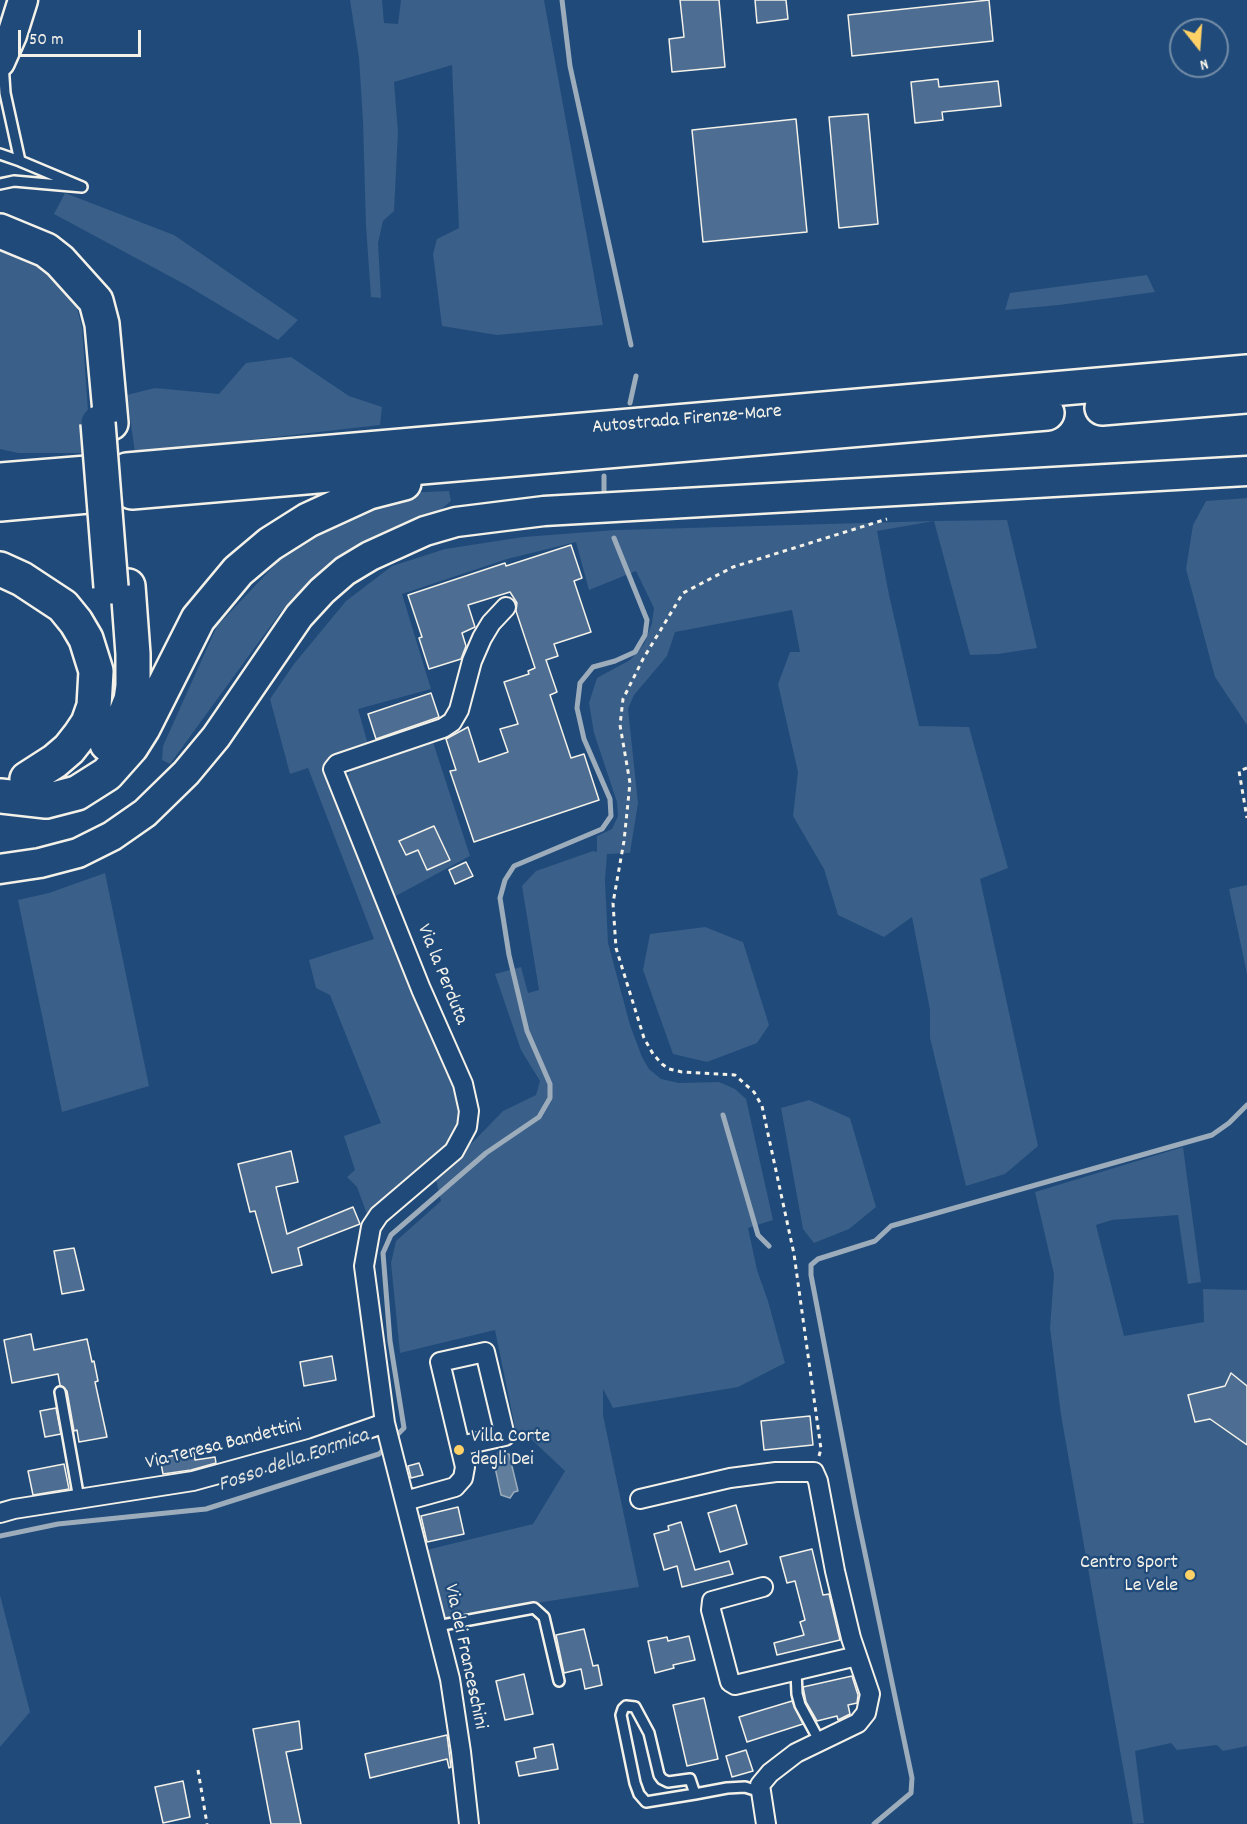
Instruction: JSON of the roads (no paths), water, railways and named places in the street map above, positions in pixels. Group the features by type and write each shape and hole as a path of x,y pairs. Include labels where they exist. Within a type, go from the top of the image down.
{"highway":[{"path":"1,231 46,250 69,271 84,302 104,423 119,586 118,675 116,694 109,717 97,736 83,751 56,769 9,788"},
{"name":"Autostrada Firenze-Mare","path":"1247,372 220,461 128,474 643,449 1247,396"},
{"path":"9,788 46,801 76,793 107,774 131,747 143,728 187,638 211,602 246,564 308,520 369,492 405,483 643,449"},
{"path":"0,457 28,460 86,476"},
{"path":"0,480 86,476"},
{"path":"0,504 86,476"},
{"path":"0,569 45,592 63,606 86,639 96,671 94,706 88,723 80,735 62,755 9,788"}],"main road":[{"path":"2,59 23,0"},
{"path":"0,869 40,863 78,853 112,836 145,813 186,773 216,737 298,616 322,591 345,572 370,556 425,531 456,522 544,511 1247,471"}],"street":[{"name":"Via la Perduta","path":"385,1423 363,1266 369,1230 379,1215 454,1151 467,1127 469,1111 463,1084 421,989 333,769 336,764 443,728 452,722 459,710 472,661 482,638 491,623 506,607"},
{"path":"405,1501 454,1487 463,1478 465,1467 460,1446 440,1362 485,1352 505,1436 460,1446"},
{"name":"Via dei Franceschini","path":"385,1423 450,1679 469,1824"},
{"name":"Via Teresa Bandettini","path":"0,1513 193,1481 313,1448 385,1423"},
{"path":"640,1498 730,1478 776,1472 814,1472 818,1481 835,1571 857,1656 870,1694 866,1713 858,1723 796,1753 770,1773 760,1785 766,1824"},
{"path":"763,1587 712,1601 711,1610 730,1682 735,1685 857,1656"}],"lane":[{"path":"2,59 5,93 20,161"},
{"path":"0,154 82,188 14,181 0,184"},
{"path":"60,1392 79,1499"},
{"path":"437,1626 534,1608 544,1617 559,1681"},
{"path":"796,1671 800,1705 819,1742"},
{"path":"695,1794 690,1779 669,1782 662,1779 649,1733 635,1707 626,1706 622,1709 621,1715 635,1784 639,1794 646,1802 745,1787 761,1792"}],"waterway":[{"path":"562,0 570,66 631,345"},
{"name":"Fosso della Formica","path":"630,403 636,376"},
{"name":"Fosso della Formica","path":"604,476 604,493"},
{"name":"Fosso della Formica","path":"393,1439 404,1428 390,1341 383,1253 391,1235 486,1153 539,1117 550,1098 550,1084 527,1031 509,955 500,898 505,880 514,866 602,829 611,816 610,799 584,739 577,708 580,683 593,667 635,652 645,635 647,620 614,538"},
{"path":"874,1824 911,1793 912,1778 857,1515 811,1275 811,1265 818,1259 875,1241 891,1226 1212,1135 1229,1123 1247,1105"},
{"path":"723,1115 758,1235 769,1246"},
{"name":"Fosso della Formica","path":"0,1536 58,1524 206,1509 379,1454 387,1446"}],"place":[{"name":"Villa Corte degli Dei","path":"459,1450"},
{"name":"Centro Sport Le Vele","path":"1190,1575"}]}
